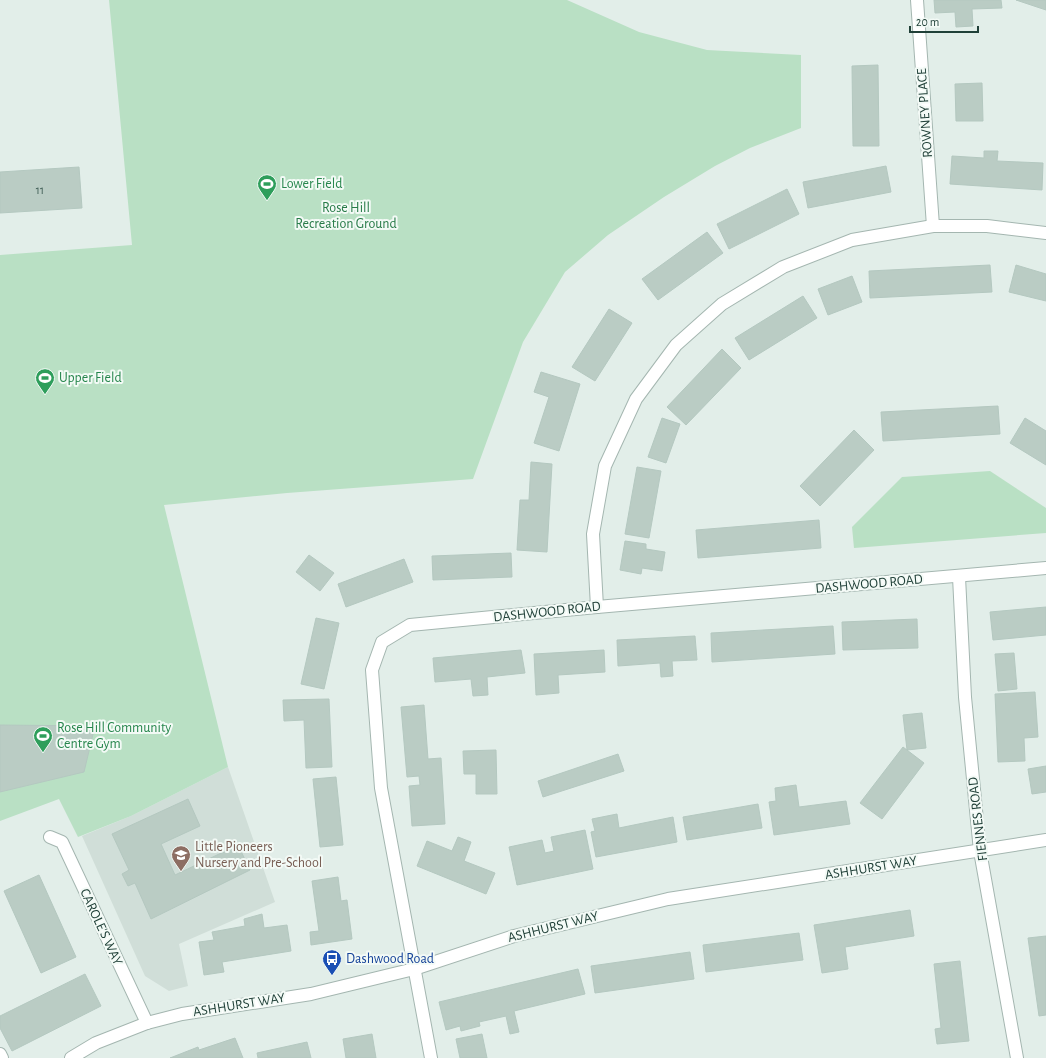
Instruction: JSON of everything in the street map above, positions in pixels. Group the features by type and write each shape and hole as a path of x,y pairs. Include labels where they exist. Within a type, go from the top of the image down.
{"street":[{"name":"ROWNEY PLACE","path":"916,0 933,226"},
{"path":"597,607 593,534 605,466 636,399 676,345 722,304 783,267 852,240 933,226 987,226 1046,233"},
{"name":"DASHWOOD ROAD","path":"431,1058 381,788 372,670 382,642 410,625 597,607 1046,568"},
{"name":"FIENNES ROAD","path":"959,576 965,698 980,851 1018,1058"},
{"name":"CAROLE'S WAY","path":"50,837 62,842 147,1023"},
{"name":"ASHHURST WAY","path":"71,1058 96,1043 147,1023 182,1014 311,994 414,969 514,936 668,899 1046,840"},
{"path":"0,1054 2,1058"}],"shaded area":[{"name":"Little Pioneers Nursery and Pre-School","path":"228,767 275,902 179,944 188,986 169,991 145,976 82,836 131,816"}],"green space":[{"name":"Rose Hill Recreation Ground","path":"109,0 567,0 639,32 707,50 801,55 801,128 750,148 715,166 664,197 608,235 565,272 523,342 473,479 287,493 164,505 228,767 131,816 78,837 59,799 0,821 0,255 132,245"},
{"path":"990,471 1046,508 1046,533 854,548 852,527 902,477"}],"building":[{"path":"934,0 1001,0 1002,8 972,9 973,26 956,27 955,12 935,13"},
{"path":"1016,0 1046,0 1046,10"},
{"path":"878,65 879,146 853,146 852,66"},
{"path":"982,83 983,121 956,121 955,84"},
{"path":"984,151 998,151 997,161 1043,163 1042,190 950,184 952,156 984,158"},
{"path":"886,166 891,192 808,208 803,182"},
{"path":"79,167 82,208 0,213 0,172"},
{"path":"787,189 799,214 729,249 717,224"},
{"path":"707,232 723,253 658,300 642,279"},
{"path":"990,265 992,292 870,298 869,271"},
{"path":"1016,265 1046,274 1046,301 1009,292"},
{"path":"852,276 862,302 828,315 818,289"},
{"path":"803,296 817,318 749,360 735,338"},
{"path":"609,309 632,323 595,381 572,367"},
{"path":"722,349 741,368 686,425 667,407"},
{"path":"541,372 580,384 559,451 534,443 549,397 534,392"},
{"path":"998,406 1000,434 883,441 881,412"},
{"path":"662,418 680,424 666,463 648,457"},
{"path":"1025,418 1046,431 1046,465 1010,443"},
{"path":"854,430 874,450 820,506 800,486"},
{"path":"531,462 552,464 547,552 517,550 520,500 529,500"},
{"path":"637,467 661,471 649,538 625,534"},
{"path":"819,520 821,548 698,558 696,530"},
{"path":"625,541 646,544 646,549 665,552 662,571 642,568 641,574 620,570"},
{"path":"511,553 512,577 433,580 432,556"},
{"path":"309,555 334,573 320,591 296,572"},
{"path":"404,559 413,582 346,607 338,584"},
{"path":"1046,607 1046,635 993,640 990,612"},
{"path":"316,618 339,623 324,689 301,684"},
{"path":"917,619 918,648 843,650 842,622"},
{"path":"833,626 835,654 712,662 711,633"},
{"path":"695,636 697,660 672,661 673,676 661,677 660,663 618,666 617,640"},
{"path":"521,650 525,673 487,677 488,695 473,696 471,679 435,682 433,658"},
{"path":"604,650 605,672 558,675 559,693 536,695 534,654"},
{"path":"1014,653 1017,689 998,691 995,654"},
{"path":"1035,692 1038,737 1024,738 1025,761 998,762 995,694"},
{"path":"329,699 332,767 306,768 304,720 284,721 283,700"},
{"path":"424,705 428,759 441,758 445,824 412,826 409,786 420,785 419,776 407,777 401,707"},
{"path":"922,713 926,748 907,750 903,715"},
{"path":"0,725 95,726 84,772 0,792"},
{"path":"903,747 924,763 882,819 860,803"},
{"path":"496,750 497,794 476,794 476,774 464,774 463,751"},
{"path":"618,754 624,771 543,797 538,781"},
{"path":"1046,766 1046,792 1032,794 1028,769"},
{"path":"336,777 343,845 320,847 313,779"},
{"path":"796,785 799,807 846,801 850,824 774,835 769,802 776,801 775,788"},
{"path":"188,799 200,826 161,844 175,875 238,845 250,870 151,919 135,883 128,886 122,874 129,870 112,834"},
{"path":"758,804 762,828 687,840 683,817"},
{"path":"617,814 619,828 673,817 677,842 596,857 591,832 595,831 592,819"},
{"path":"585,830 593,869 517,885 509,847 542,840 545,853 554,851 551,837"},
{"path":"458,837 471,842 464,861 495,873 486,894 417,866 427,841 452,851"},
{"path":"39,875 76,957 41,973 4,891"},
{"path":"338,877 341,901 347,900 352,939 311,945 310,932 319,931 312,881"},
{"path":"910,910 914,936 845,947 848,969 822,973 814,925"},
{"path":"262,914 264,928 287,925 291,951 222,962 224,972 204,975 199,942 214,940 212,932 245,926 244,919"},
{"path":"799,933 803,960 706,972 703,945"},
{"path":"1046,936 1046,1015 1039,1016 1028,938"},
{"path":"690,952 694,979 595,993 591,966"},
{"path":"960,961 969,1041 937,1044 935,1029 941,1028 934,964"},
{"path":"578,969 585,994 514,1011 519,1032 510,1034 506,1016 479,1022 480,1026 461,1031 460,1026 446,1030 439,1002"},
{"path":"85,974 101,1006 12,1051 0,1028 0,1016"},
{"path":"372,1034 376,1058 346,1058 343,1039"},
{"path":"482,1034 487,1058 460,1058 456,1039"},
{"path":"235,1038 243,1058 170,1058 198,1047 199,1050"},
{"path":"307,1042 311,1058 258,1058 257,1053"}],"place":[{"name":"Lower Field","path":"267,201"},
{"name":"Upper Field","path":"45,395"},
{"name":"Rose Hill Community Centre Gym","path":"43,753"},
{"name":"Little Pioneers Nursery and Pre-School","path":"181,872"},
{"name":"Dashwood Road","path":"332,976"}]}
